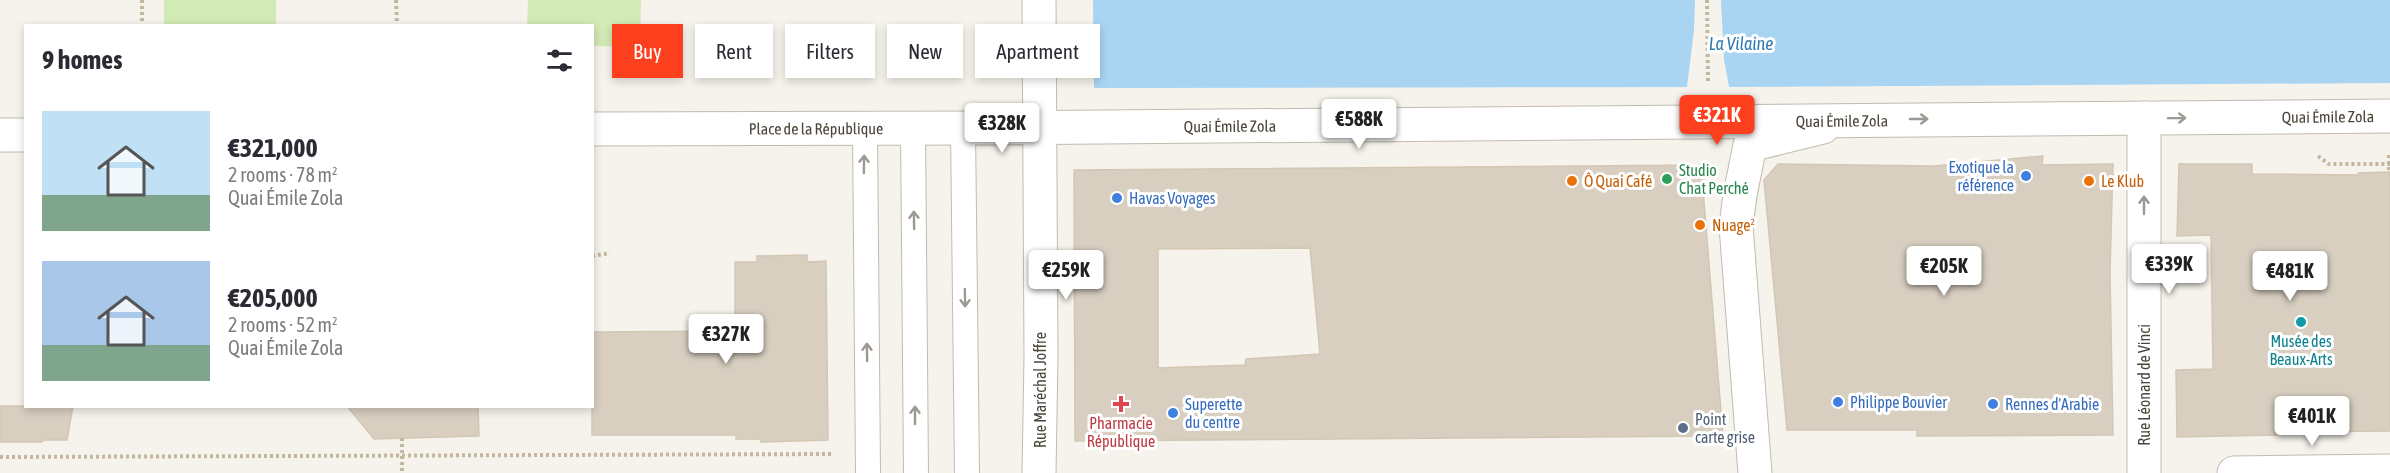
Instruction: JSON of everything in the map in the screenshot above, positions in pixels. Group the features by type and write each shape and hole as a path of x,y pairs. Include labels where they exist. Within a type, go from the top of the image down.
{"street":[{"name":"Rue Maréchal Joffre","path":"1039,0 1039,473"},
{"name":"Quai Émile Zola","path":"1040,128 2390,116"},
{"name":"Rue Léonard de Vinci","path":"2144,118 2144,473"},
{"path":"1755,473 1736,226 1750,145 1850,120"},
{"name":"Place de la République","path":"594,129 1040,128"},
{"path":"0,135 24,135"},
{"path":"2234,473 2390,471"}],"lane":[{"path":"913,128 916,473"},
{"path":"963,128 967,473"},
{"path":"865,129 868,463"}],"path":[{"path":"142,0 142,24"},
{"path":"396,0 397,24"},
{"path":"1707,0 1708,92"},
{"path":"2329,164 2390,164 2389,172"},
{"path":"594,256 610,253"},
{"path":"402,438 402,473"},
{"path":"0,457 402,456 868,463"}],"green space":[{"path":"164,0 276,0 276,24 164,24"},
{"path":"528,0 641,0 640,24 612,24 612,46 594,46 594,24 527,24"}],"water":[{"name":"La Vilaine","path":"1093,0 2390,0 2390,83 1094,88 1094,78 1100,78 1100,24 1093,24"}],"pier":[{"path":"1695,0 1721,0 1724,59 1729,87 1687,87"}],"building":[{"path":"2043,156 2042,165 2113,164 2110,272 2113,435 1917,436 1917,430 1787,430 1764,180 1778,164 1934,166"},
{"name":"Musée des Beaux-Arts","path":"2179,164 2252,164 2252,174 2358,175 2358,173 2390,172 2390,431 2277,432 2277,435 2177,437 2176,370 2213,369 2211,235 2177,236"},
{"path":"1701,165 1723,436 1075,441 1074,170","holes":["1310,248 1320,354 1246,359 1245,365 1158,368 1158,249"]},
{"path":"807,255 807,262 826,261 828,440 761,442 760,439 736,439 736,435 592,435 594,332 735,331 735,262 757,262 757,256"},
{"path":"0,406 73,408 67,440 0,442"},
{"path":"349,408 478,408 479,436 374,439"}],"place":[{"name":"Exotique la référence","path":"2026,176"},
{"name":"Studio Chat Perché","path":"1667,179"},
{"name":"Ô Quai Café","path":"1572,181"},
{"name":"Le Klub","path":"2089,181"},
{"name":"Havas Voyages","path":"1117,198"},
{"name":"Nuage²","path":"1700,225"},
{"name":"Musée des Beaux-Arts","path":"2301,322"},
{"name":"Philippe Bouvier","path":"1838,402"},
{"name":"Pharmacie République","path":"1121,404"},
{"name":"Rennes d'Arabie","path":"1993,404"},
{"name":"Superette du centre","path":"1173,413"},
{"name":"Point carte grise","path":"1683,428"}]}
